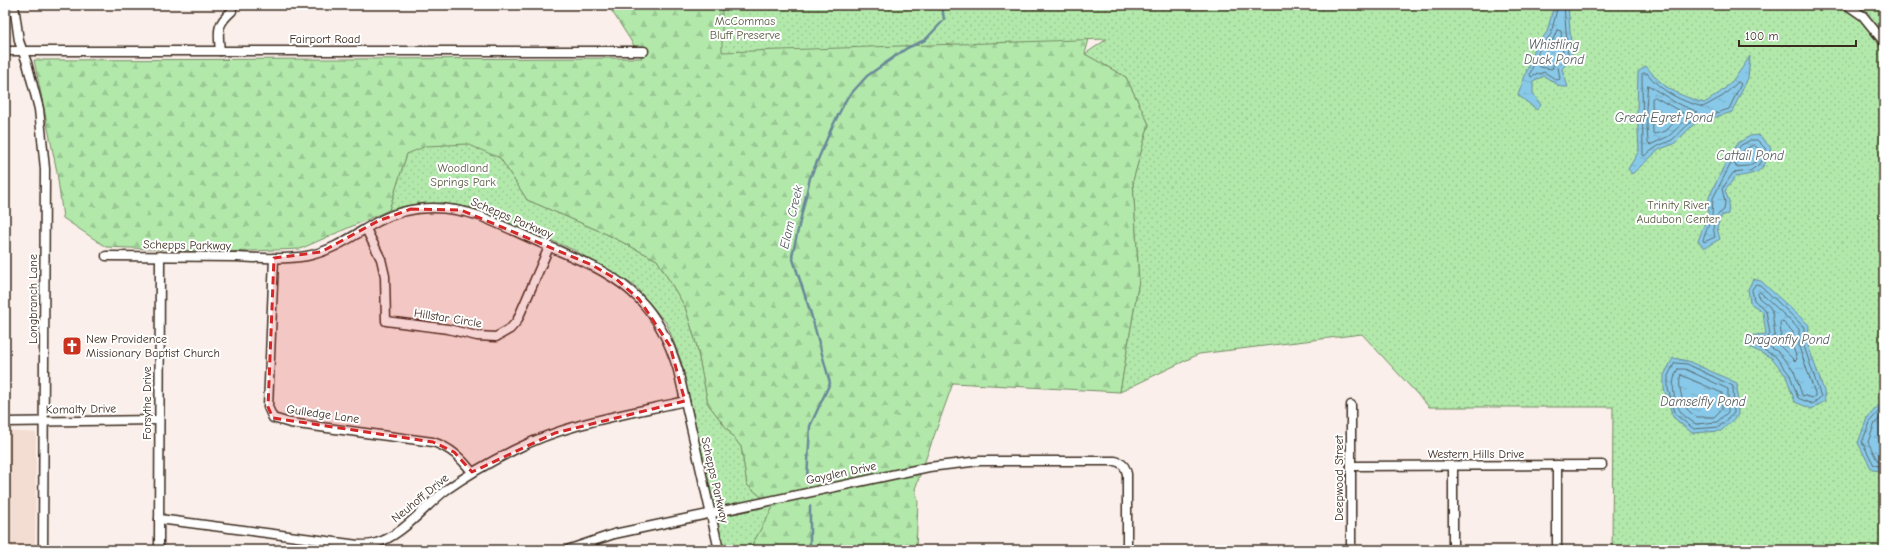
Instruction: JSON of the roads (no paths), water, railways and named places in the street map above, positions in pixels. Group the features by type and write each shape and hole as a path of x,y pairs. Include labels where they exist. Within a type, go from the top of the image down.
{"street":[{"name":"Longbranch Lane","path":"14,5 19,42 39,108 45,169 43,550"},
{"path":"1847,5 1863,16 1884,42"},
{"path":"220,51 218,28 223,19 232,11"},
{"name":"Fairport Road","path":"5,51 644,52"},
{"name":"Schepps Parkway","path":"106,256 274,258 306,256 336,246 392,214 411,209 441,207 461,210 480,216 592,265 616,279 639,299 658,323 670,346 678,370 719,550"},
{"name":"Hillstar Circle","path":"366,229 383,264 386,290 386,321 448,329 477,336 496,337 510,329 517,321 549,247"},
{"name":"Forsythe Drive","path":"158,550 160,256"},
{"name":"Gulledge Lane","path":"274,258 268,406 273,418 290,422 433,442 445,446 454,452 462,459 472,472"},
{"name":"Neuhoff Drive","path":"159,519 358,545 376,543 392,536 445,491 472,472 515,450 555,433 585,424 685,401"},
{"name":"Deepwood Street","path":"1351,550 1352,406"},
{"name":"Komalty Drive","path":"5,422 158,420"},
{"name":"Gayglen Drive","path":"567,550 614,534 929,467 959,462 1115,461 1121,462 1125,466 1127,474 1127,550"},
{"path":"1557,465 1557,550"},
{"name":"Western Hills Drive","path":"1351,466 1602,465"},
{"path":"1453,466 1453,550"}],"water":[{"name":"Whistling Duck Pond","path":"1554,5 1568,5 1572,57 1562,69 1568,87 1561,87 1544,76 1533,81 1533,93 1541,105 1537,110 1518,95 1535,48 1547,32"},
{"name":"Great Egret Pond","path":"1750,56 1748,78 1732,112 1694,124 1674,144 1660,149 1632,174 1628,169 1639,151 1637,110 1638,72 1646,66 1671,90 1704,103 1719,93 1730,83"},
{"name":"Cattail Pond","path":"1759,135 1771,148 1766,162 1760,170 1756,172 1735,177 1725,191 1729,201 1728,214 1721,216 1717,228 1720,239 1704,248 1698,241 1708,214 1709,197 1726,162 1738,143 1750,136"},
{"name":"Dragonfly Pond","path":"1753,279 1761,281 1809,325 1808,345 1824,391 1825,401 1812,409 1795,402 1786,376 1772,358 1751,348 1747,336 1766,334 1763,312 1750,303 1748,289"},
{"name":"Damselfly Pond","path":"1673,358 1688,361 1737,383 1738,415 1721,431 1692,433 1673,417 1664,389 1664,375"},
{"path":"1879,405 1884,406 1884,471 1872,470 1858,443 1867,418"}],"waterway":[{"name":"Elam Creek","path":"807,479 810,426 830,383 811,314 792,256 810,178 832,127 847,98 867,76 907,48 925,40 944,20 942,5"},
{"name":"Elam Creek","path":"810,506 810,550"}],"place":[{"name":"New Providence Missionary Baptist Church","path":"72,346"}],"park label":[{"name":"McCommas Bluff Preserve","path":"745,28"},
{"name":"Woodland Springs Park","path":"463,175"},
{"name":"Trinity River Audubon Center","path":"1678,212"}]}
